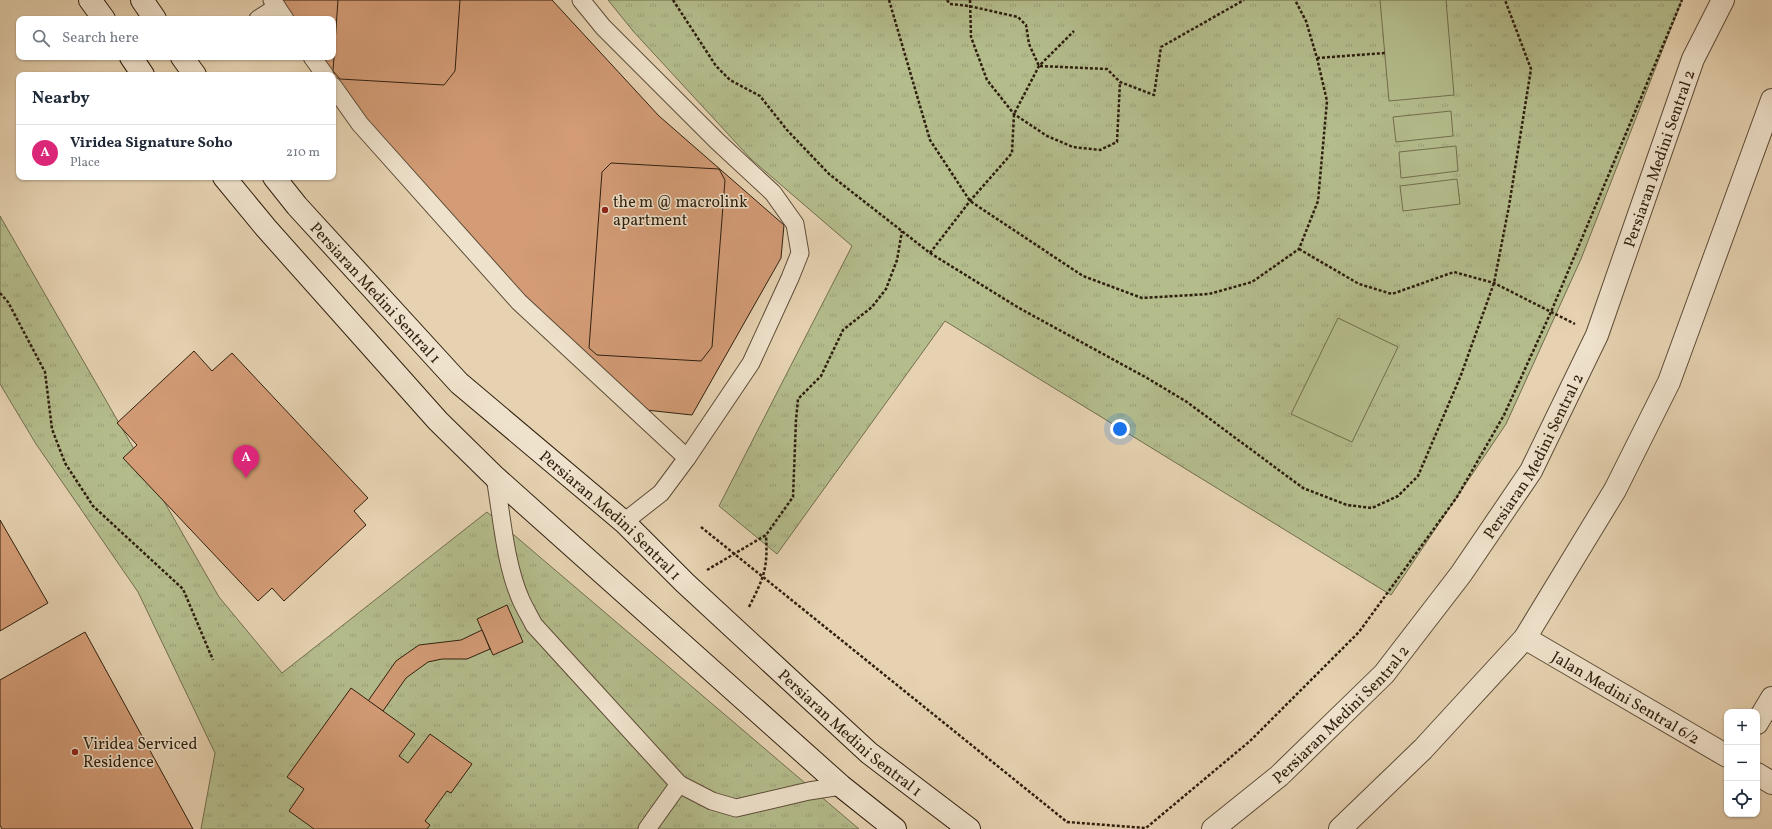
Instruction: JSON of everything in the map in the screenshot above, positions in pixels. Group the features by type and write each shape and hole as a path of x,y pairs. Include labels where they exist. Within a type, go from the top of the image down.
{"street":[{"path":"90,0 102,16"},
{"path":"142,0 153,16"},
{"name":"Persiaran Medini Sentral 2","path":"1213,829 1279,776 1384,674 1457,580 1532,471 1597,335 1693,59 1723,0"},
{"path":"133,60 141,72"},
{"path":"1340,829 1423,749 1525,638 1615,490 1669,382 1772,100"},
{"path":"226,180 266,228 433,415 495,477 841,786 895,829"},
{"name":"Persiaran Medini Sentral 1","path":"276,180 297,206 459,383 624,522 685,583 868,753 969,829"},
{"name":"Jalan Medini Sentral 6/2","path":"1525,638 1724,754"},
{"path":"1760,718 1772,698"},
{"path":"1760,776 1772,783"}],"lane":[{"path":"581,0 603,27 718,141 773,193 795,224 800,253 768,328 751,363 687,458 662,492 624,522"},
{"path":"264,16 278,9"},
{"path":"314,60 323,72"},
{"path":"336,90 360,124 519,302 687,458"},
{"path":"495,477 506,544 513,574 521,600 534,625 679,784 712,800 736,808 809,791 841,786"},
{"path":"647,829 679,784"}],"path":[{"path":"673,0 716,66 730,80 760,96 787,130 829,174 930,253 1019,308 1147,378 1187,402 1303,488 1347,505 1372,508 1398,496 1418,476 1461,375 1494,283 1509,206 1531,69 1505,0"},
{"path":"890,0 930,140 970,201 1083,276 1142,298 1209,294 1252,282 1299,249 1318,201 1324,148 1327,101 1317,58 1306,21 1295,0"},
{"path":"947,0 950,4 969,6 1018,17 1026,25 1029,44 1040,66"},
{"path":"970,0 970,37 987,80 1014,114 1047,136 1073,147 1100,150 1117,142 1120,82"},
{"path":"1040,66 1107,69 1120,82 1154,95 1161,47 1244,0"},
{"path":"701,527 1067,822 1146,828 1250,741 1359,632 1456,497 1504,415 1551,312 1682,0"},
{"path":"930,253 970,201 1012,153 1014,114 1040,66 1074,31"},
{"path":"1317,58 1384,53"},
{"path":"685,583 766,535 793,497 798,399 821,376 843,330 872,307 886,289 897,260 902,231"},
{"path":"1299,249 1359,284 1392,294 1454,272 1494,283 1597,335"},
{"path":"0,293 8,302 45,372 52,429 65,463 93,506 183,589 213,660"},
{"path":"738,631 764,577 767,559 766,535"}],"green space":[{"path":"608,0 1682,0 1581,259 1506,424 1391,595 945,321 777,554 719,506 852,246 751,159 633,31"},
{"path":"1380,0 1446,0 1454,95 1389,101"},
{"path":"1451,111 1453,136 1396,142 1393,117"},
{"path":"1456,146 1458,171 1401,178 1399,152"},
{"path":"1457,179 1460,204 1403,211 1400,186"},
{"path":"0,216 219,597 282,673 487,512 859,829 201,829 215,753 138,592 36,444 0,384"},
{"path":"1338,318 1398,347 1352,442 1291,414"}],"building":[{"name":"the m @ macrolink apartment","path":"275,0 552,0 659,116 784,225 781,258 692,415 646,410 570,343 429,195 336,85 336,72 330,72 316,60 336,60 336,16 286,16"},
{"path":"338,0 460,0 455,71 444,85 340,79 336,74 336,72 333,71 334,60 336,60"},
{"path":"611,163 719,169 725,180 712,347 701,361 597,355 589,348 602,172"},
{"path":"194,351 212,371 232,353 368,498 354,511 366,525 284,601 272,588 258,601 123,458 137,445 117,423"},
{"path":"0,520 48,603 0,631"},
{"path":"507,605 523,642 493,655 477,619"},
{"path":"482,630 490,649 467,659 442,659 428,662 406,678 383,711 368,701 396,661 419,645 461,640"},
{"name":"Viridea Serviced Residence","path":"85,632 193,829 2,829 0,825 0,680"},
{"path":"351,688 415,734 399,756 408,763 430,734 472,764 451,793 447,791 425,821 430,825 427,829 314,829 289,811 304,789 287,777"}],"place":[{"name":"the m @ macrolink apartment","path":"605,210"},
{"name":"Viridea Signature Soho","path":"246,478"},
{"name":"Viridea Serviced Residence","path":"75,752"}]}
